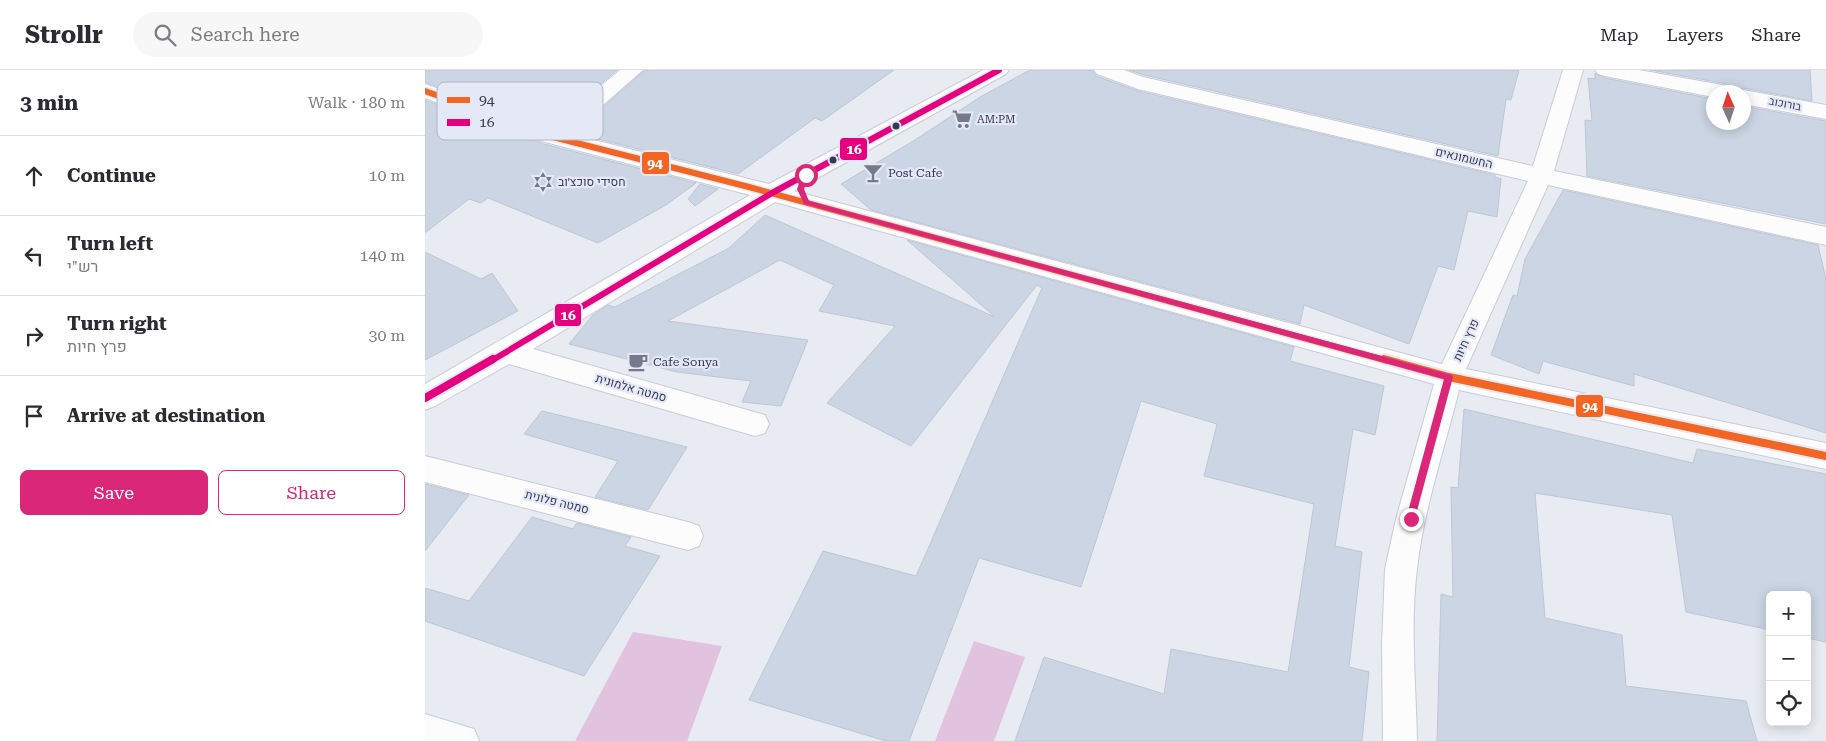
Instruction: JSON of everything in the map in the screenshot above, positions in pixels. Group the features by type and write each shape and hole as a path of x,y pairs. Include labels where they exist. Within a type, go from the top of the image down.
{"street":[{"path":"603,95 633,70"},
{"path":"428,395 506,352 772,193 999,70"},
{"name":"החשמונאים","path":"1104,70 1138,82 1541,176 1826,236"},
{"name":"פרץ חיות","path":"1400,741 1398,645 1401,569 1411,519 1449,377 1541,176 1573,70"},
{"path":"1605,70 1706,89"},
{"path":"425,91 437,95"},
{"name":"בורוכוב","path":"1751,98 1826,112"},
{"path":"568,140 772,193 1449,377 1826,456"},
{"path":"806,175 800,189 807,203"},
{"name":"סמטה אלמונית","path":"506,352 755,424"},
{"name":"סמטה פלונית","path":"425,469 688,536"},
{"path":"425,731 462,741"}],"shaded area":[{"path":"633,632 722,646 687,741 575,741"},
{"path":"974,641 1025,657 994,741 935,741"}],"building":[{"path":"425,70 617,70 603,82 437,82 437,86 425,82"},
{"path":"645,70 894,70 822,121 815,118 738,174 602,140 603,107"},
{"path":"1030,70 1092,70 1096,76 1138,91 1495,175 1495,177 1501,179 1497,217 1468,211 1454,270 1438,266 1409,344 1304,305 1300,324 871,210 841,184 915,140 980,97"},
{"path":"1129,70 1519,70 1511,100 1506,99 1498,156"},
{"path":"1650,70 1810,70 1812,101 1751,90 1751,85 1728,85"},
{"path":"1595,73 1605,78 1706,98 1706,130 1751,130 1751,107 1826,121 1826,224 1587,176 1585,120 1592,121 1588,78 1595,79"},
{"path":"425,100 437,104 437,140 533,140 696,183 666,205 598,243 488,198 481,203 469,199 425,233"},
{"path":"700,184 718,189 695,206 688,199"},
{"path":"1563,190 1818,245 1826,279 1826,433 1634,374 1634,386 1543,361 1539,374 1491,355 1513,295 1517,296 1525,259"},
{"path":"765,215 995,317 907,240 1294,347 1290,361 1384,386 1375,435 1353,429 1335,546 1362,552 1349,667 1369,672 1362,741 1015,741 1044,657 1164,694 1171,649 1288,672 1314,504 1204,476 1217,424 1141,401 1081,587 979,558 909,741 886,741 749,700 823,551 916,576 1042,288 1037,285 911,446 827,403 895,326 819,311 834,285 780,260 668,321 808,340 781,406 742,402 751,381 677,372 569,344 593,315 608,305 615,307 729,248"},
{"path":"425,252 481,279 492,273 518,311 425,360"},
{"path":"1464,409 1693,463 1697,449 1826,474 1826,642 1811,639 1811,591 1766,591 1766,629 1686,612 1672,515 1535,493 1545,618 1622,635 1626,686 1746,701 1757,741 1437,741 1441,594 1453,597 1451,487 1458,488"},
{"path":"542,411 687,447 648,510 595,497 618,461 524,434"},
{"path":"425,484 469,495 425,551"},
{"path":"532,517 573,529 577,523 631,537 625,546 660,556 584,676 425,621 425,588 469,601"}],"transit line":[{"name":"16","path":"425,398 506,352 772,193 999,70"},
{"name":"94","path":"425,91 437,95"},
{"name":"94","path":"565,140 749,187 1449,377 1826,456"}],"place":[{"name":"AM:PM","path":"962,119"},
{"name":"Post Cafe","path":"873,173"},
{"name":"חסידי סוכצ׳וב","path":"543,182"},
{"name":"Cafe Sonya","path":"638,362"}],"route":[{"path":"806,175 800,189 807,203 1449,377 1411,519"}]}
